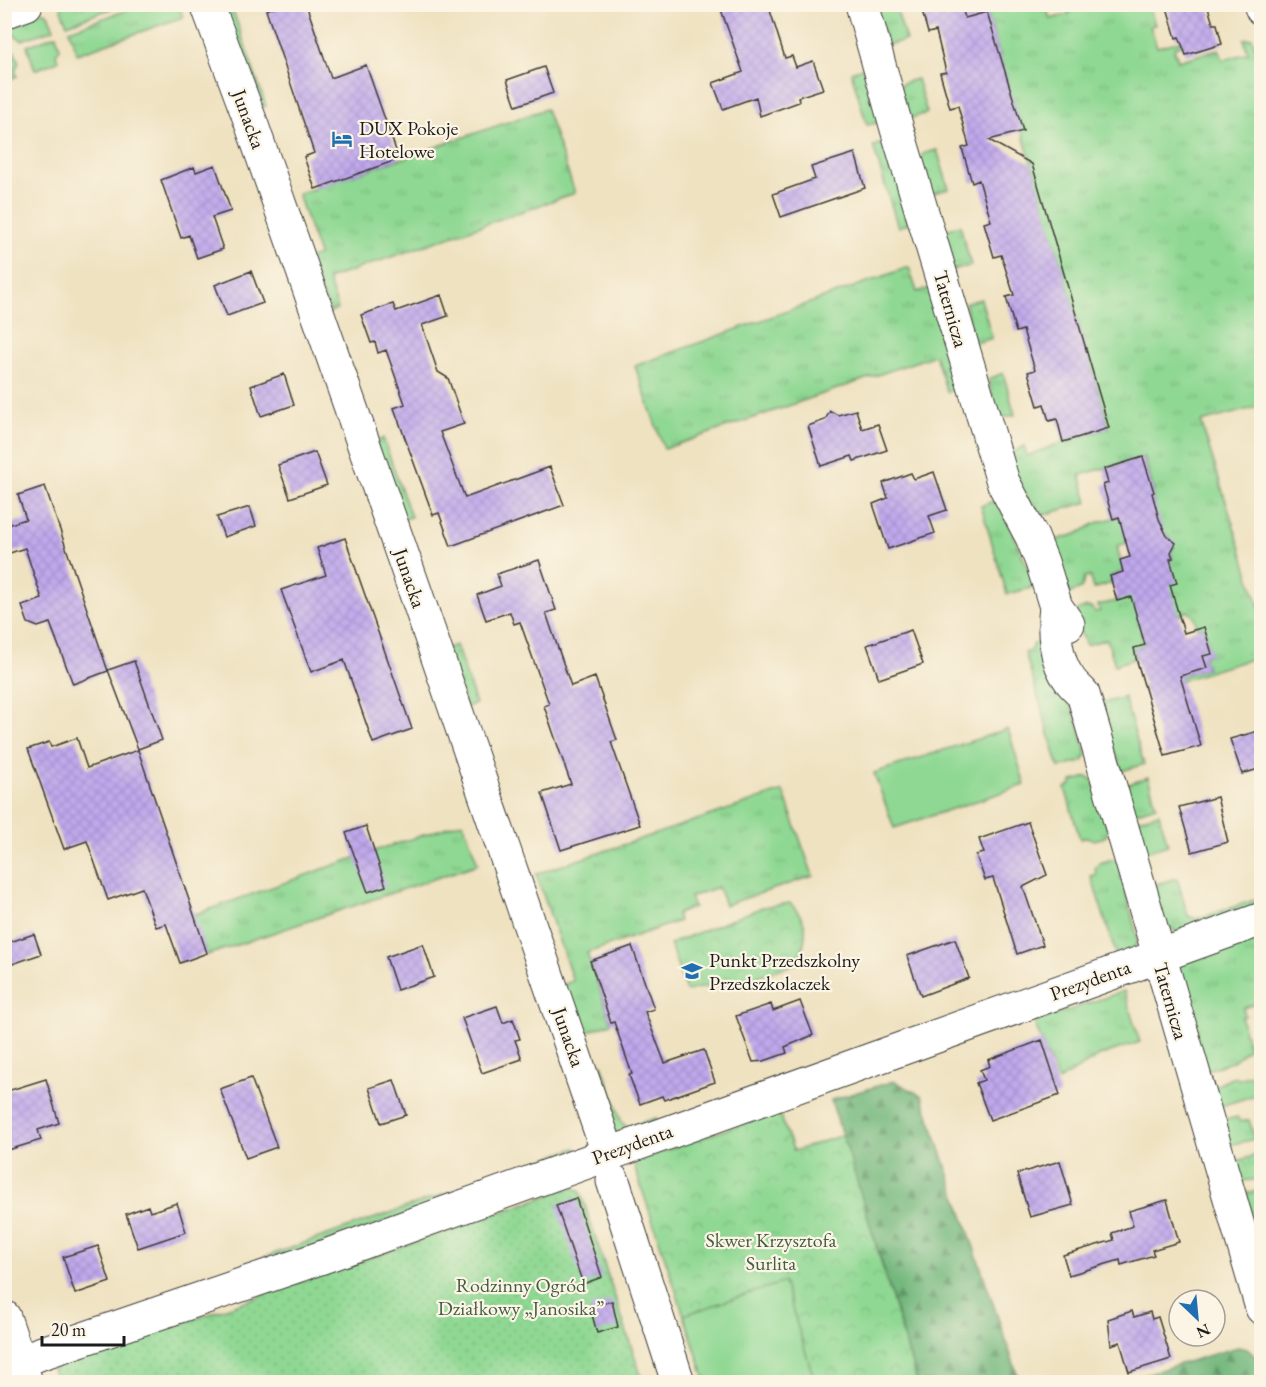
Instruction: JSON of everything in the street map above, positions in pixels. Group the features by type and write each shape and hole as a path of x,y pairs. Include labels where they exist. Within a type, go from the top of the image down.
{"street":[{"path":"4,12 26,4"},
{"name":"Junacka","path":"207,4 414,588 609,1160 678,1383"},
{"name":"Taternicza","path":"862,4 989,440 1003,482 1032,537 1042,562 1056,607 1054,639 1065,671 1069,680 1083,694 1262,1308"},
{"path":"1260,4 1262,9"},
{"name":"Prezydenta","path":"16,1372 291,1268 609,1160 1262,919"},
{"path":"4,1317 16,1372"}],"green space":[{"path":"62,5 122,5 67,24 61,10"},
{"path":"142,5 179,5 183,17 77,54 69,30"},
{"path":"225,5 231,5 266,106 260,108 222,23 229,14"},
{"path":"874,5 895,5 906,40 887,45"},
{"path":"985,5 1046,5 1050,19 1069,14 1066,5 1149,5 1155,25 1150,26 1157,47 1185,40 1186,44 1174,47 1178,61 1219,49 1223,60 1248,53 1244,39 1252,38 1262,69 1261,406 1201,422 1261,613 1261,656 1146,691 1144,687 1207,668 1203,656 1211,654 1204,627 1198,629 1194,616 1187,611 1160,627 1141,632 1145,645 1134,648 1136,658 1115,665 1107,639 1086,645 1073,615 1075,611 1087,607 1093,608 1095,612 1100,611 1098,605 1117,601 1173,558 1171,552 1174,547 1164,532 1117,546 1123,572 1110,576 1112,583 1093,589 1090,577 1085,577 1081,589 1068,594 1050,547 1053,541 1077,534 1096,523 1155,506 1152,493 1154,491 1144,457 1080,475 1088,502 1036,517 1007,456 1024,446 1027,456 1109,428"},
{"path":"43,11 48,14 54,29 22,40 8,28 9,23"},
{"path":"56,35 60,48 56,55 58,61 35,70 27,46"},
{"path":"14,51 19,62 15,70 17,76 5,81 5,54"},
{"path":"865,67 881,122 867,125 851,72"},
{"path":"917,79 927,113 908,119 898,89 903,83"},
{"path":"546,109 575,193 328,279 338,309 330,312 307,259 319,255 298,194"},
{"path":"891,141 910,223 898,227 873,146"},
{"path":"937,150 949,189 929,194 920,160 923,154"},
{"path":"960,225 971,266 951,270 944,231"},
{"path":"909,267 917,292 934,287 963,387 947,392 935,355 664,449 635,366"},
{"path":"981,299 992,338 974,344 965,303"},
{"path":"1003,373 1015,415 996,419 989,379"},
{"path":"383,438 411,517 401,520 375,443"},
{"path":"993,501 1000,503 1034,583 1031,588 1007,594 981,506"},
{"path":"1043,641 1076,718 1087,755 1083,761 1059,768 1025,653 1030,651 1033,644"},
{"path":"456,645 476,704 466,707 445,649"},
{"path":"1124,697 1144,764 1122,771 1097,705"},
{"path":"1008,729 1025,785 894,828 874,773"},
{"path":"1087,777 1093,780 1109,831 1105,837 1094,840 1087,837 1080,839 1065,788 1071,785 1072,781"},
{"path":"1148,777 1156,806 1131,814 1126,785"},
{"path":"783,791 813,876 725,905 718,887 690,897 694,907 677,914 679,921 587,953 611,1023 579,1035 562,985 573,981 536,874"},
{"path":"1159,813 1168,845 1142,853 1132,821"},
{"path":"463,822 478,864 207,955 193,915"},
{"path":"1112,859 1118,861 1138,940 1135,947 1117,957 1091,876 1097,874 1095,868 1100,863"},
{"path":"1177,878 1188,916 1197,919 1261,898 1261,907 1179,933 1165,925 1154,890 1157,884"},
{"path":"790,903 802,918 805,931 798,963 730,985 718,984 686,991 670,944 763,907"},
{"path":"1261,927 1261,1002 1243,1008 1245,1016 1241,1017 1249,1048 1232,1062 1203,1071 1179,984 1179,964"},
{"path":"1124,991 1140,1042 1101,1055 1058,1081 1034,1022"},
{"path":"602,1064 622,1123 628,1127 656,1118 658,1124 627,1137 614,1132 594,1066"},
{"path":"1261,1072 1261,1093 1215,1108 1209,1089 1236,1076 1238,1079"},
{"path":"894,1081 922,1096 1020,1382 917,1382 831,1100"},
{"name":"Skwer Krzysztofa Surlita","path":"778,1111 794,1151 843,1135 917,1382 706,1382 633,1162"},
{"path":"1237,1117 1240,1122 1249,1120 1255,1139 1225,1146 1219,1121"},
{"path":"576,1148 578,1154 179,1294 176,1288"},
{"path":"1261,1153 1261,1179 1241,1181 1232,1163"},
{"name":"Rodzinny Ogród Działkowy „Janosika”","path":"572,1187 580,1191 643,1382 57,1382 52,1369"},
{"path":"1261,1191 1261,1227 1254,1227 1246,1192"},
{"path":"784,1282 815,1382 706,1382 684,1315"},
{"path":"1238,1347 1247,1349 1261,1362 1261,1382 1119,1382"}],"building":[{"path":"282,4 306,4 331,78 366,65 399,159 315,189 304,157 314,153 266,10"},
{"path":"719,4 768,4 785,58 792,56 796,67 813,61 823,89 798,97 799,102 760,116 756,97 723,109 713,83 743,72"},
{"path":"920,4 961,4 965,18 987,12 1023,131 989,140 1032,164 1109,428 1063,442 1057,419 1049,421 1044,404 1038,406 1028,372 1035,370 1023,330 1016,332 1006,297 1014,295 1001,255 994,257 984,223 991,221 979,180 972,183 962,148 969,146 958,106 950,108 940,73 946,72 936,31 928,33"},
{"path":"1166,4 1207,4 1213,24 1217,24 1222,44 1186,55 1179,37 1176,38"},
{"path":"544,67 553,93 516,106 507,80"},
{"path":"855,153 865,188 781,217 773,194 815,179 811,167"},
{"path":"215,165 231,211 212,217 223,249 197,258 189,235 181,238 161,180 194,167 196,172"},
{"path":"251,271 263,303 227,316 215,285"},
{"path":"441,295 448,316 422,325 438,372 448,378 464,424 440,432 465,498 550,467 564,505 451,546 439,513 433,515 394,408 405,404 386,350 378,353 375,342 371,343 361,315 393,304 396,311"},
{"path":"284,374 294,405 261,416 251,386"},
{"path":"856,410 862,429 878,424 887,450 854,461 852,456 821,466 808,426 825,420 830,411 838,415"},
{"path":"315,452 327,485 290,498 278,465"},
{"path":"1143,457 1154,492 1152,493 1159,519 1167,536 1176,543 1171,552 1173,558 1170,559 1177,583 1170,585 1184,633 1204,627 1212,654 1203,656 1207,668 1180,676 1201,746 1165,756 1136,658 1134,648 1145,645 1131,597 1117,601 1110,576 1123,572 1120,560 1130,557 1119,517 1113,519 1103,485 1108,483 1104,469"},
{"path":"934,472 947,510 929,516 935,533 888,549 873,504 888,498 883,483 911,473 914,479"},
{"path":"45,486 108,671 73,684 50,623 38,627 28,623 22,606 42,599 25,548 4,555 4,526 26,519 18,495"},
{"path":"250,507 256,526 224,537 217,517"},
{"path":"345,538 412,729 373,743 344,660 311,672 281,590 326,575 317,548"},
{"path":"539,560 556,610 546,613 571,686 595,677 617,740 611,742 640,825 561,850 542,793 571,784 544,706 549,704 520,622 514,624 510,612 486,620 477,595 501,586 497,574"},
{"path":"911,630 923,664 879,679 867,645"},
{"path":"134,661 162,740 138,749 108,670"},
{"path":"1262,730 1262,768 1242,774 1230,739"},
{"path":"77,738 87,768 138,750 207,953 180,963 166,924 156,927 142,888 108,900 87,841 64,849 28,749 49,742 51,747"},
{"path":"1217,797 1228,842 1192,852 1179,807"},
{"path":"1028,822 1047,875 1023,887 1043,945 1017,954 993,878 985,880 976,855 984,853 979,839"},
{"path":"366,826 386,886 368,892 346,833"},
{"path":"34,934 41,954 4,967 4,944"},
{"path":"955,939 969,978 921,996 907,956"},
{"path":"423,944 434,977 397,990 386,957"},
{"path":"632,946 654,1009 645,1012 665,1063 704,1050 715,1082 664,1100 662,1096 640,1104 614,1022 611,1023 590,961"},
{"path":"800,1001 813,1035 785,1047 787,1053 764,1061 753,1062 736,1016 771,1004 773,1011"},
{"path":"497,1006 503,1023 513,1019 520,1039 515,1040 522,1059 482,1073 462,1018"},
{"path":"1042,1040 1060,1095 990,1120 976,1083 984,1080 980,1070 990,1066 988,1060"},
{"path":"251,1078 277,1147 246,1158 220,1089"},
{"path":"46,1079 59,1123 38,1130 41,1140 8,1150 4,1137 4,1092"},
{"path":"394,1080 406,1115 381,1123 369,1088"},
{"path":"1060,1161 1073,1205 1030,1217 1017,1174"},
{"path":"576,1198 602,1277 583,1284 556,1205"},
{"path":"1167,1200 1179,1242 1152,1250 1154,1255 1121,1265 1120,1260 1069,1275 1063,1255 1114,1240 1112,1233 1133,1226 1129,1211"},
{"path":"177,1203 186,1232 138,1248 126,1214 148,1206 150,1212"},
{"path":"98,1246 110,1282 75,1294 63,1257"},
{"path":"612,1301 618,1327 597,1333 590,1307"},
{"path":"1132,1311 1134,1317 1150,1312 1152,1319 1158,1317 1171,1359 1129,1372 1120,1342 1111,1345 1108,1319"}],"place":[{"name":"DUX Pokoje Hotelowe","path":"342,139"},
{"name":"Punkt Przedszkolny Przedszkolaczek","path":"692,971"}]}
